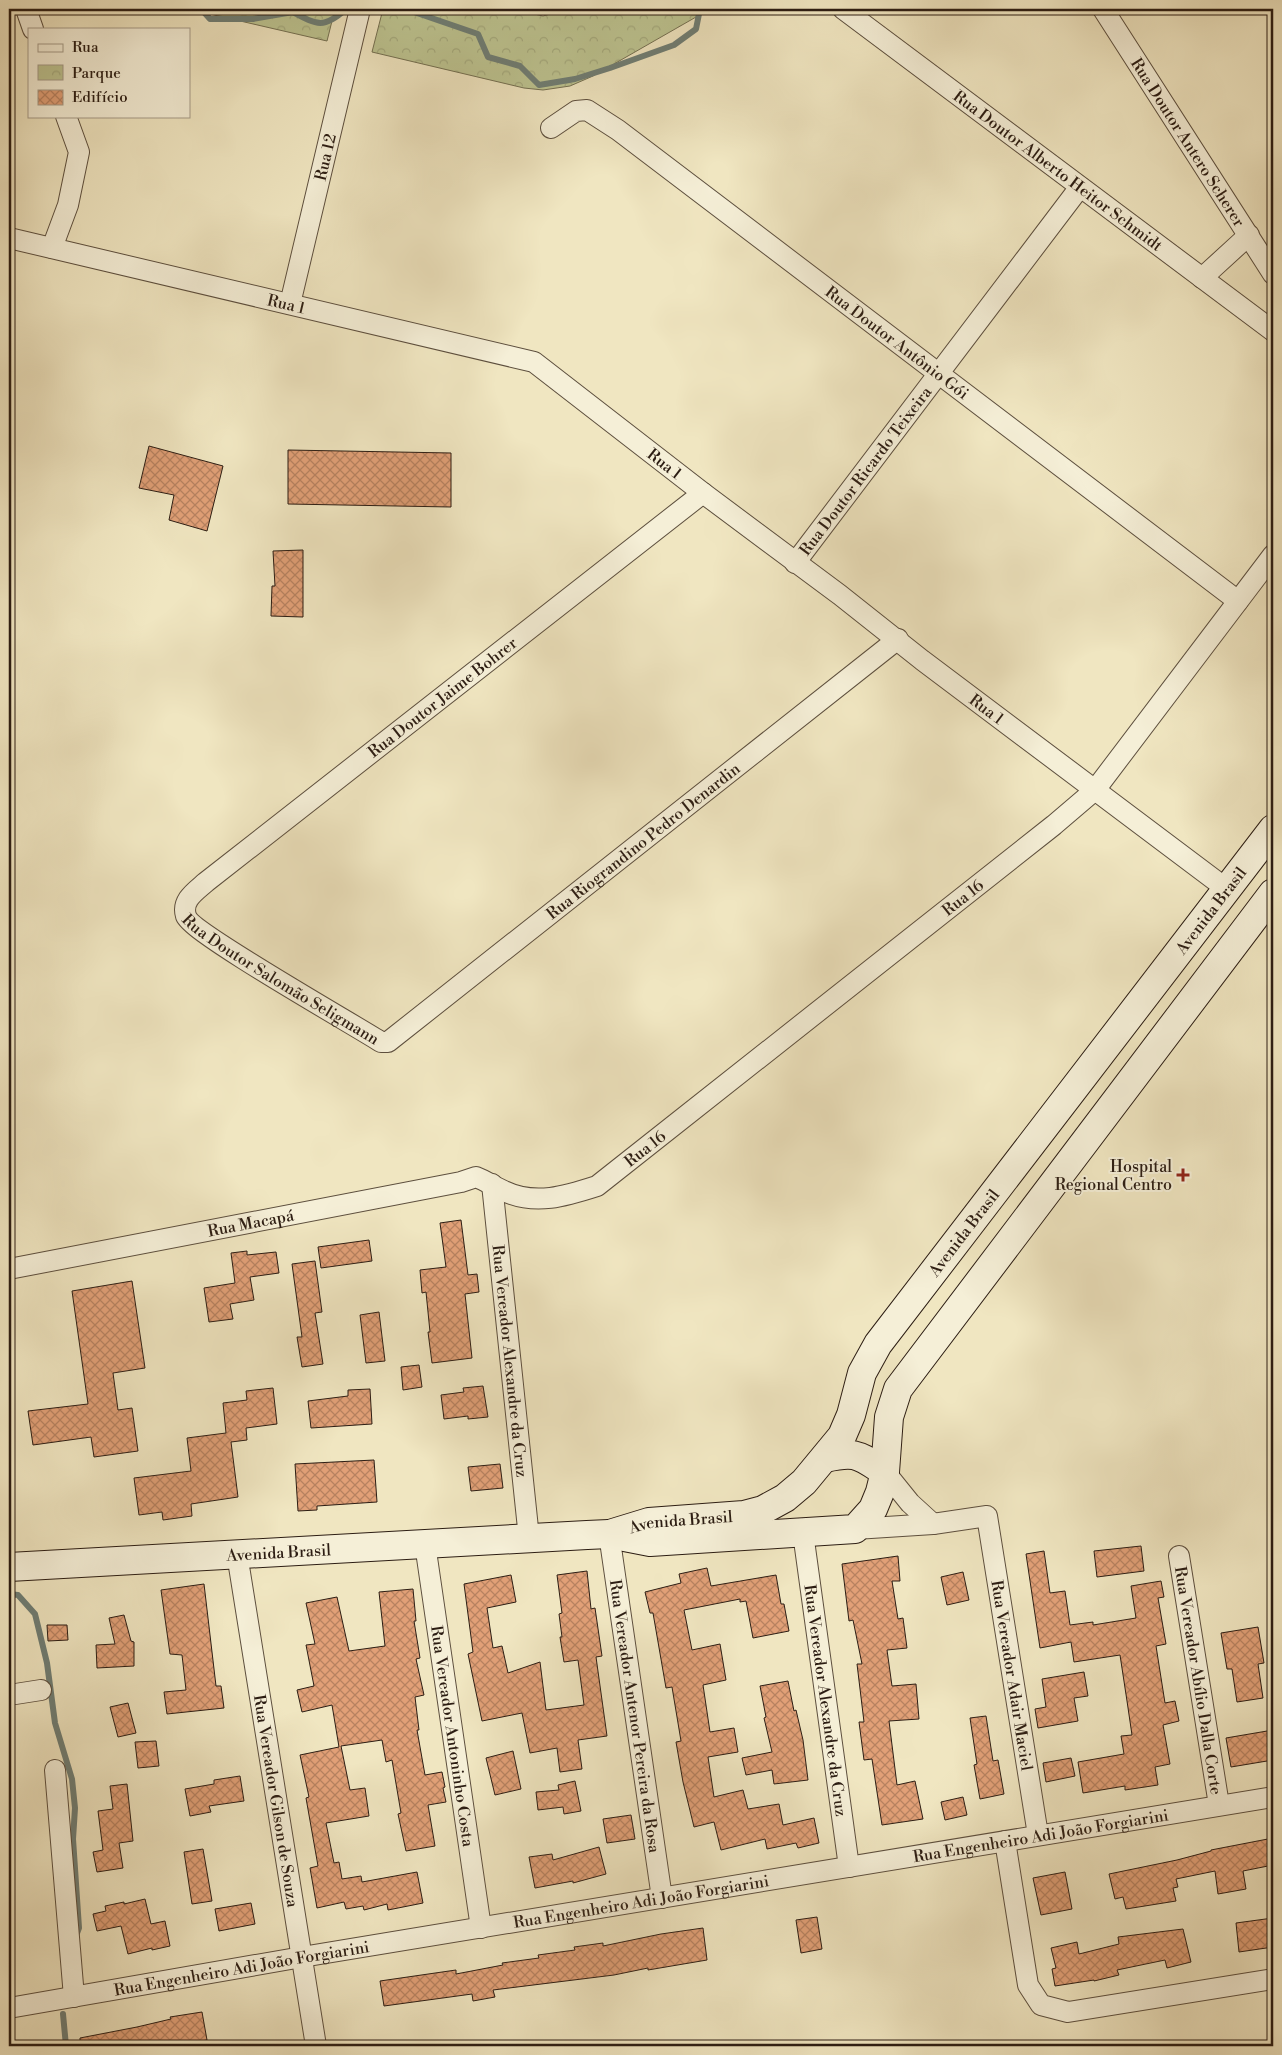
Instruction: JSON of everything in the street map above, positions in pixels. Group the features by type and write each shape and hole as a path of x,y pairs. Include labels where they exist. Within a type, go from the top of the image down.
{"street":[{"path":"26,9 33,28"},
{"name":"Rua 12","path":"290,304 360,9"},
{"name":"Rua Doutor Alberto Heitor Schmidt","path":"843,9 1273,331"},
{"name":"Rua Doutor Antero Scherer","path":"1103,9 1273,274"},
{"name":"Rua Doutor Antônio Gói","path":"552,128 576,111 587,110 618,130 1238,602"},
{"path":"52,248 68,205 79,152 67,118"},
{"name":"Rua Doutor Ricardo Teixeira","path":"795,563 1080,187"},
{"path":"1202,278 1249,235"},
{"name":"Rua 1","path":"9,238 534,362 703,493 898,639 922,660 1228,890"},
{"name":"Rua Doutor Jaime Bohrer","path":"185,906 191,896 206,882 703,493"},
{"name":"Rua 16","path":"492,1184 505,1192 539,1200 568,1196 597,1186 1054,825 1095,790 1273,555"},
{"name":"Rua Riograndino Pedro Denardin","path":"388,1042 898,639"},
{"name":"Avenida Brasil","path":"9,1567 609,1534 650,1522 744,1516 763,1510 785,1498 804,1482 842,1436 851,1415 862,1373 878,1344 1273,830"},
{"path":"855,1529 873,1509 880,1492 885,1472 889,1417 898,1389 1273,893"},
{"name":"Rua Doutor Salomão Seligmann","path":"185,906 186,916 194,925 224,946 380,1042 388,1042"},
{"path":"1148,993 1180,1018"},
{"name":"Rua Macapá","path":"9,1269 461,1182 476,1177 492,1184"},
{"name":"Rua Vereador Alexandre da Cruz","path":"492,1184 529,1538"},
{"path":"825,1458 846,1453 859,1456 885,1472 910,1503 933,1524"},
{"path":"803,1533 800,1515 804,1482"},
{"name":"Avenida Brasil","path":"609,1534 650,1542 933,1524 987,1516"},
{"name":"Rua Vereador Adair Maciel","path":"987,1516 1038,1835"},
{"name":"Rua Vereador Alexandre da Cruz","path":"803,1533 849,1867"},
{"name":"Rua Vereador Antenor Pereira da Rosa","path":"609,1534 662,1898"},
{"name":"Rua Vereador Antoninho Costa","path":"425,1544 481,1928"},
{"name":"Rua Vereador Gilson de Souza","path":"237,1554 316,2046"},
{"name":"Rua Vereador Abílio Dalla Corte","path":"1179,1556 1219,1805"},
{"path":"9,1695 41,1690"},
{"path":"55,1770 74,1997"},
{"name":"Rua Engenheiro Adi João Forgiarini","path":"9,2008 1273,1797"},
{"path":"1005,1841 1028,1985 1041,2005 1068,2012 1273,1979"}],"green space":[{"path":"188,9 335,9 327,41"},
{"path":"383,9 513,9 543,16 563,9 710,9 593,76 570,86 543,90 524,88 372,52"}],"building":[{"path":"149,446 223,466 207,531 169,520 174,495 139,488"},
{"path":"288,450 451,453 451,507 288,504"},
{"path":"303,550 303,617 271,616 272,586 275,586 273,551"},
{"path":"461,1220 468,1275 477,1274 479,1292 465,1294 472,1358 432,1363 426,1292 422,1293 420,1270 446,1267 440,1223"},
{"path":"369,1240 372,1261 321,1268 318,1247"},
{"path":"247,1251 247,1255 276,1252 279,1273 250,1277 254,1300 230,1304 233,1319 209,1322 204,1288 235,1283 231,1253"},
{"path":"315,1261 322,1312 315,1313 323,1364 302,1367 297,1337 302,1337 292,1264"},
{"path":"132,1281 145,1368 113,1373 118,1410 132,1408 138,1451 94,1457 91,1437 33,1445 28,1411 88,1404 72,1291"},
{"path":"379,1312 385,1361 366,1363 360,1315"},
{"path":"419,1365 422,1387 403,1390 401,1367"},
{"path":"483,1386 488,1417 468,1419 468,1416 444,1419 441,1395 464,1392 463,1388"},
{"path":"273,1388 277,1424 246,1428 247,1440 231,1442 238,1497 191,1504 192,1516 163,1520 162,1512 139,1515 134,1478 191,1471 187,1438 226,1433 223,1403 247,1400 246,1391"},
{"path":"370,1389 372,1424 311,1428 308,1401 348,1396 348,1390"},
{"path":"374,1460 377,1502 317,1506 317,1510 298,1511 295,1464"},
{"path":"500,1464 503,1488 471,1491 468,1467"},
{"path":"1141,1546 1144,1571 1097,1577 1094,1551"},
{"path":"1044,1551 1050,1593 1065,1591 1070,1625 1093,1622 1093,1625 1136,1618 1131,1586 1161,1581 1164,1597 1158,1598 1166,1644 1156,1646 1165,1703 1175,1701 1179,1721 1163,1725 1170,1764 1155,1767 1158,1785 1125,1790 1125,1786 1083,1793 1078,1762 1124,1754 1121,1736 1132,1735 1120,1655 1074,1662 1071,1642 1040,1648 1026,1554"},
{"path":"898,1556 900,1581 892,1581 898,1619 903,1618 907,1648 887,1650 892,1686 916,1684 919,1719 889,1721 897,1785 915,1781 923,1819 882,1825 872,1759 864,1760 859,1722 864,1722 857,1664 862,1664 853,1620 849,1621 842,1564"},
{"path":"707,1568 711,1586 776,1575 781,1604 784,1604 789,1631 753,1638 746,1601 740,1602 740,1599 684,1610 692,1650 720,1644 726,1680 703,1685 710,1732 734,1728 738,1752 708,1757 714,1797 743,1790 748,1809 779,1804 783,1825 814,1818 819,1843 798,1848 796,1843 767,1849 765,1839 721,1850 714,1822 694,1827 676,1742 681,1741 672,1687 666,1688 653,1613 650,1613 645,1592 681,1583 679,1574"},
{"path":"587,1571 591,1609 595,1608 602,1656 596,1657 607,1736 578,1740 582,1769 560,1772 557,1748 530,1753 522,1713 482,1721 468,1654 473,1652 464,1584 511,1575 516,1602 487,1608 493,1648 502,1646 508,1673 540,1662 546,1710 584,1705 578,1660 564,1662 560,1637 562,1637 559,1614 562,1613 557,1575"},
{"path":"963,1572 969,1600 947,1605 941,1577"},
{"path":"204,1584 216,1686 221,1686 224,1708 167,1714 164,1692 186,1690 182,1655 170,1654 161,1590"},
{"path":"413,1589 416,1621 414,1621 420,1658 416,1659 424,1695 415,1697 419,1730 417,1730 425,1775 442,1772 445,1787 443,1788 446,1802 428,1805 435,1846 406,1851 398,1814 401,1813 392,1760 386,1762 382,1740 341,1746 350,1790 365,1788 369,1816 326,1823 334,1863 339,1862 342,1879 361,1876 362,1882 417,1872 423,1903 388,1910 387,1904 364,1910 363,1906 346,1909 344,1902 317,1908 310,1868 318,1866 306,1798 309,1797 300,1755 339,1747 332,1705 302,1712 297,1690 314,1686 306,1645 315,1644 306,1603 337,1597 349,1651 385,1646 379,1592"},
{"path":"124,1615 131,1641 134,1642 134,1666 97,1668 96,1645 115,1644 109,1618"},
{"path":"47,1625 67,1625 68,1640 48,1641"},
{"path":"1258,1627 1264,1663 1258,1664 1263,1698 1237,1702 1232,1669 1227,1669 1221,1633"},
{"path":"1084,1672 1088,1696 1074,1698 1078,1721 1038,1728 1035,1709 1046,1707 1042,1679"},
{"path":"788,1681 794,1711 796,1710 803,1740 808,1780 774,1784 772,1770 746,1775 742,1758 772,1752 764,1718 766,1717 760,1686"},
{"path":"128,1703 136,1733 118,1737 110,1707"},
{"path":"986,1716 993,1761 998,1760 1004,1794 980,1799 974,1765 977,1764 970,1718"},
{"path":"1273,1730 1273,1760 1231,1767 1226,1738"},
{"path":"156,1741 159,1766 138,1768 135,1742"},
{"path":"513,1751 521,1789 495,1795 486,1758"},
{"path":"1071,1758 1075,1776 1046,1782 1043,1763"},
{"path":"240,1776 244,1801 209,1806 211,1812 190,1816 185,1789 214,1784 214,1780"},
{"path":"575,1781 581,1811 564,1814 563,1807 538,1810 536,1792 559,1790 558,1785"},
{"path":"127,1784 133,1841 119,1843 123,1868 97,1872 93,1852 103,1850 98,1811 113,1809 110,1786"},
{"path":"963,1797 967,1815 945,1820 941,1802"},
{"path":"631,1815 635,1839 607,1843 603,1819"},
{"path":"1273,1838 1273,1865 1243,1871 1246,1889 1218,1894 1215,1871 1176,1879 1178,1887 1173,1888 1176,1901 1126,1909 1123,1897 1115,1899 1109,1874 1177,1860 1211,1850"},
{"path":"599,1847 606,1874 573,1883 573,1881 535,1888 529,1857 552,1854 553,1860"},
{"path":"203,1849 212,1901 192,1904 184,1852"},
{"path":"1065,1872 1072,1909 1041,1915 1033,1878"},
{"path":"145,1899 151,1924 165,1921 170,1946 128,1954 121,1926 97,1931 93,1914 106,1911 105,1906"},
{"path":"251,1903 255,1924 219,1931 215,1909"},
{"path":"817,1917 822,1949 801,1953 796,1920"},
{"path":"1273,1918 1273,1947 1239,1952 1236,1923"},
{"path":"703,1928 707,1960 614,1975 493,1990 495,1997 473,2001 472,1994 384,2006 380,1981 456,1970 456,1974 503,1965 502,1963 539,1958 538,1955 575,1950 574,1947 603,1943 603,1946 661,1934"},
{"path":"1183,1929 1191,1962 1167,1968 1165,1960 1117,1970 1119,1975 1094,1981 1055,1986 1052,1969 1056,1968 1051,1948 1077,1942 1079,1954 1119,1944 1118,1937"},
{"path":"202,2012 207,2040 167,2046 80,2046 80,2038 137,2027 171,2019 170,2017"}],"waterway":[{"path":"201,9 210,19 253,19 293,12 308,20 320,23 332,20 346,9"},
{"path":"396,9 414,12 478,34 488,57 520,66 539,85 575,79 674,45 696,29 700,9"},
{"path":"9,1594 18,1595 35,1614 47,1663 55,1723 72,1779 75,1808 73,1839 79,1928 76,1936"},
{"path":"63,2014 66,2046"}],"place":[{"name":"Hospital Regional Centro","path":"1183,1175"}]}
